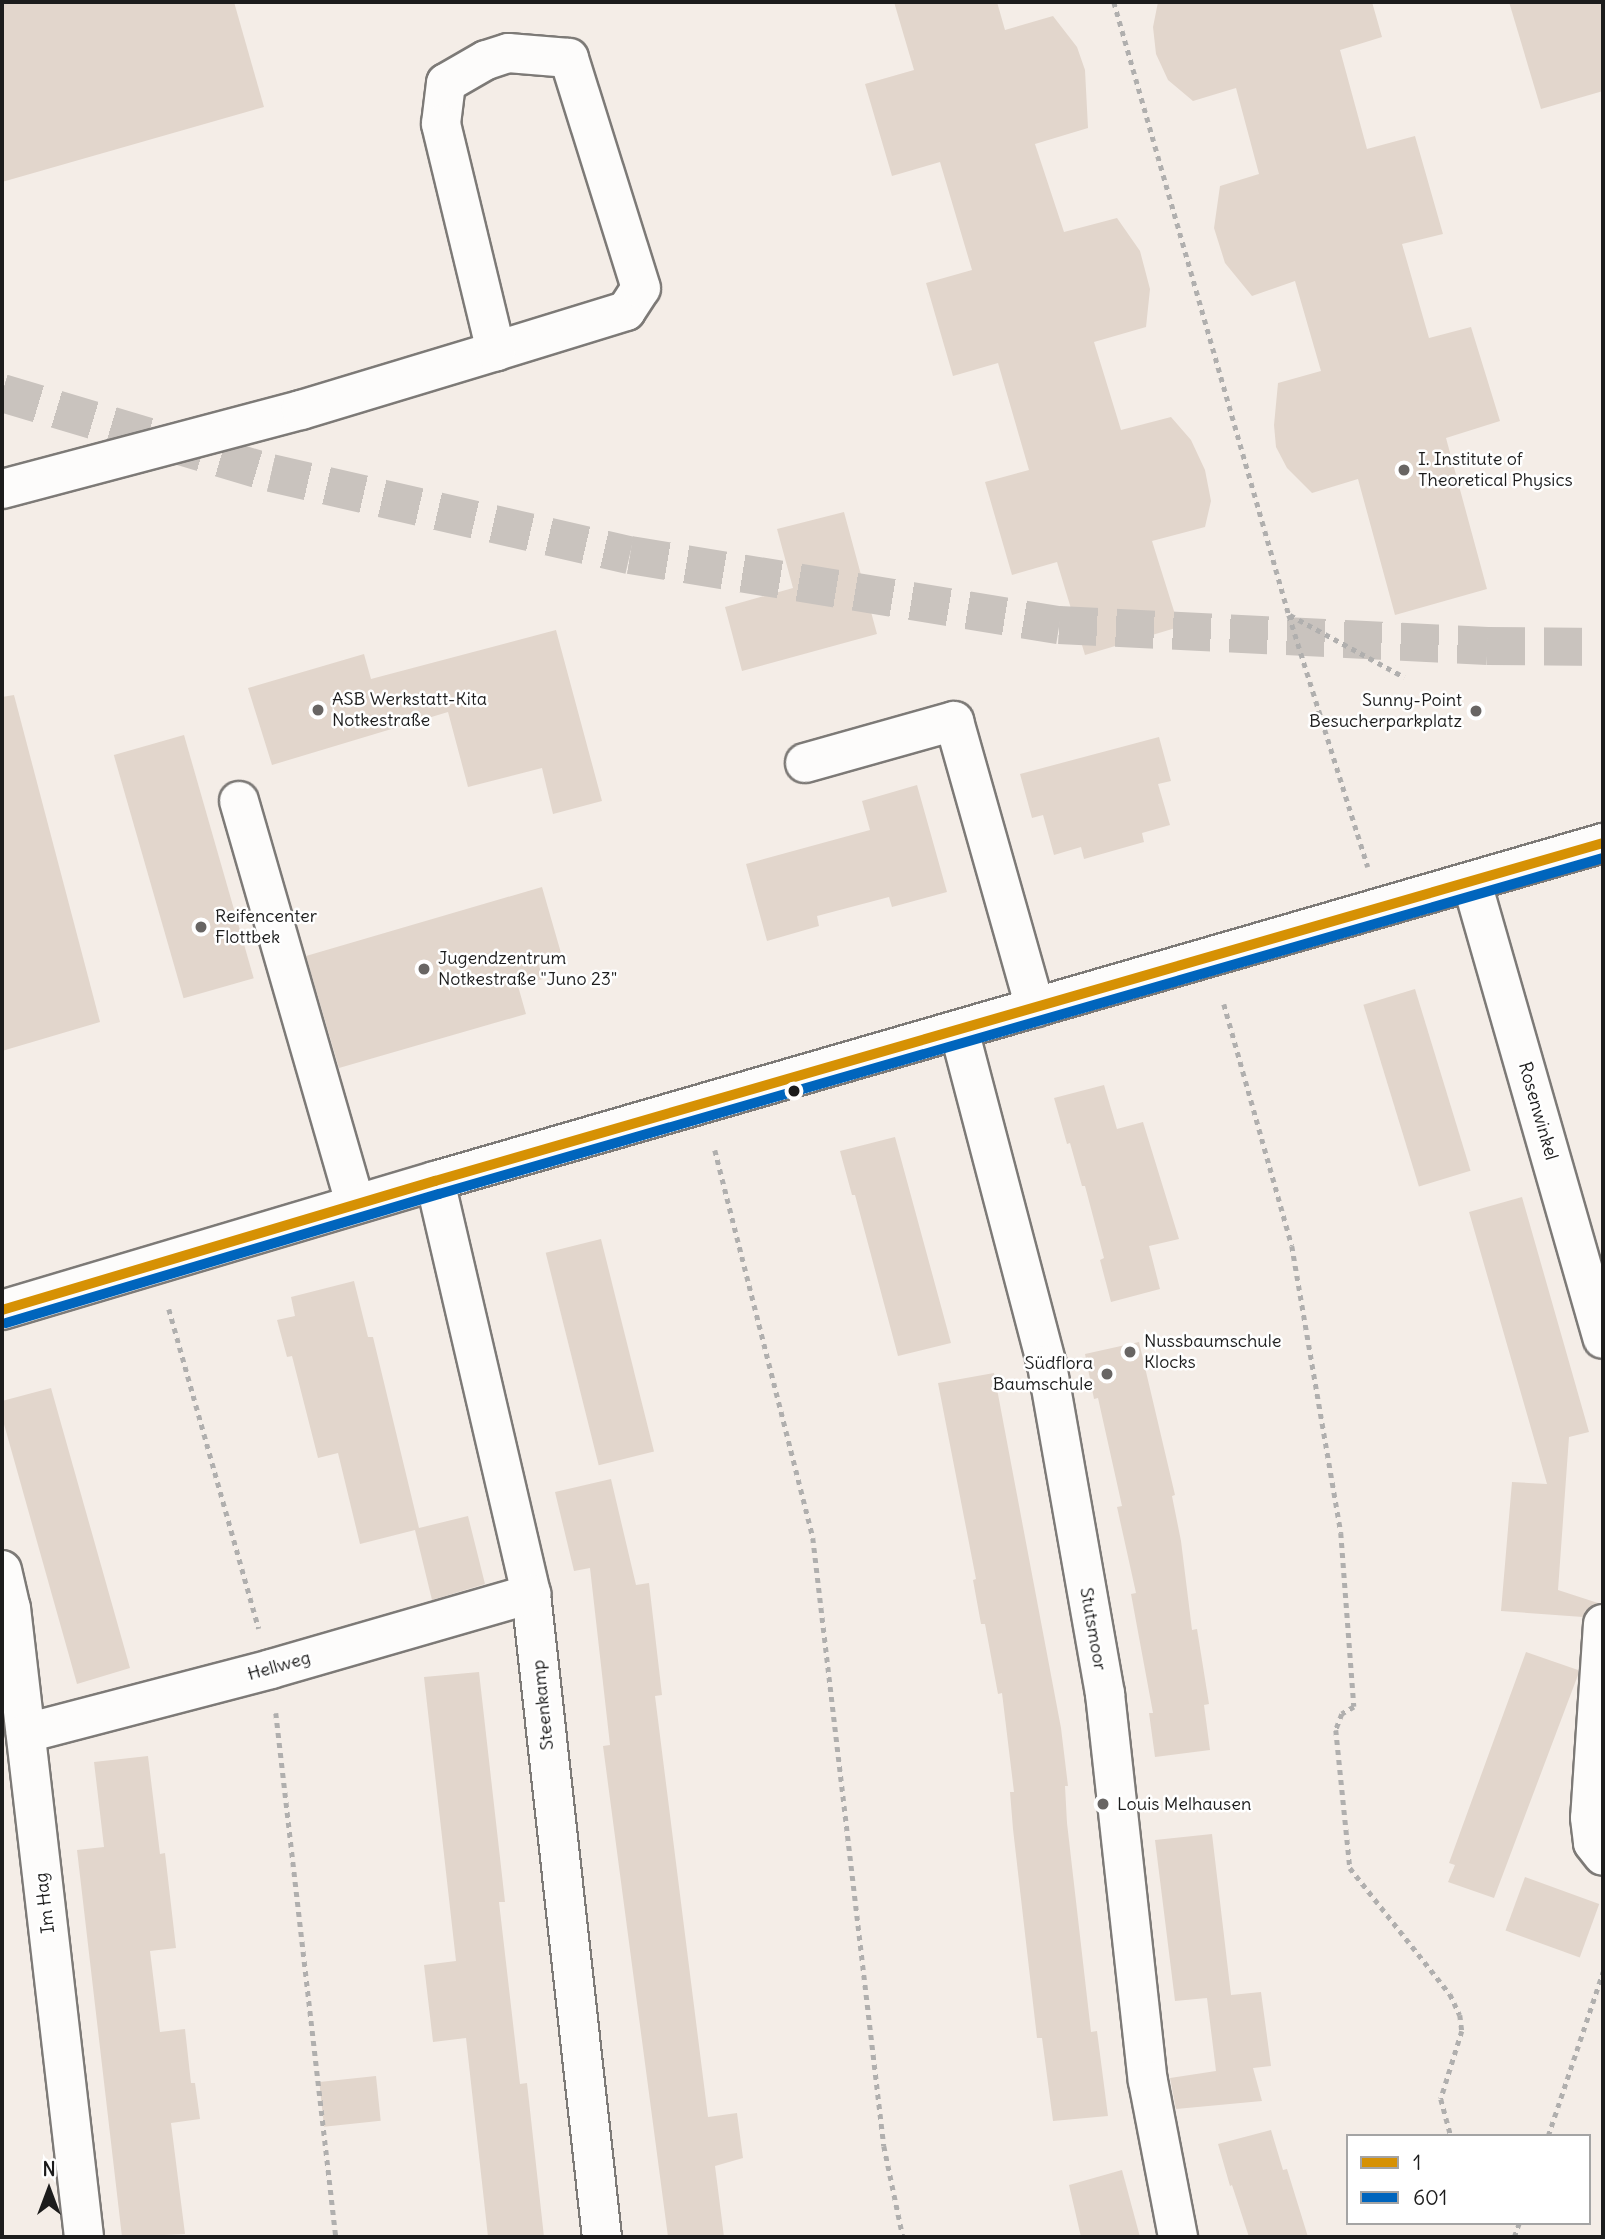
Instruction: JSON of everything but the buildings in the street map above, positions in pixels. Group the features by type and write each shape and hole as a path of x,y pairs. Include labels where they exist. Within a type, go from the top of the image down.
{"street":[{"path":"2,489 301,410 496,351 626,311 641,288 569,58 508,53 486,60 446,83 442,124 496,351"},
{"path":"805,763 954,722 1035,1008"},
{"path":"239,801 355,1204"},
{"path":"2,1310 355,1204 1603,844"},
{"name":"Rosenwinkel","path":"1472,883 1603,1339"},
{"name":"Stutsmoor","path":"959,1030 1047,1365 1105,1694 1148,2081 1178,2237"},
{"name":"Steenkamp","path":"435,1181 531,1594 602,2237"},
{"name":"Im Hag","path":"2,1570 11,1608 84,2237"},
{"name":"Hellweg","path":"26,1733 271,1669 531,1594"},
{"path":"1603,1624 1590,1818 1593,1843 1603,1856"}],"path":[{"path":"1114,2 1289,615 1381,910"},
{"path":"1289,615 1404,677"},
{"path":"1224,1004 1293,1246 1341,1533 1354,1707 1342,1714 1336,1730 1350,1868 1450,1994 1460,2015 1462,2031 1441,2099 1450,2134"},
{"path":"715,1150 814,1538 884,2146 903,2237"},
{"path":"169,1309 271,1669 336,2237"},
{"path":"1549,2134 1603,1972"}],"tunnel":[{"path":"2,393 271,473 630,555 1059,625 1487,646 1603,647"}],"transit line":[{"name":"1","path":"2,1310 435,1181 1603,843"},
{"name":"601","path":"6,1323 439,1194 1603,858"}],"place":[{"name":"I. Institute of Theoretical Physics","path":"1404,470"},
{"name":"ASB Werkstatt-Kita Notkestraße","path":"318,710"},
{"name":"Sunny-Point Besucherparkplatz","path":"1476,711"},
{"name":"Reifencenter Flottbek","path":"201,927"},
{"name":"Jugendzentrum Notkestraße \"Juno 23\"","path":"424,969"},
{"name":"Nussbaumschule Klocks","path":"1130,1352"},
{"name":"Südflora Baumschule","path":"1107,1374"},
{"name":"Louis Melhausen","path":"1103,1804"}]}
